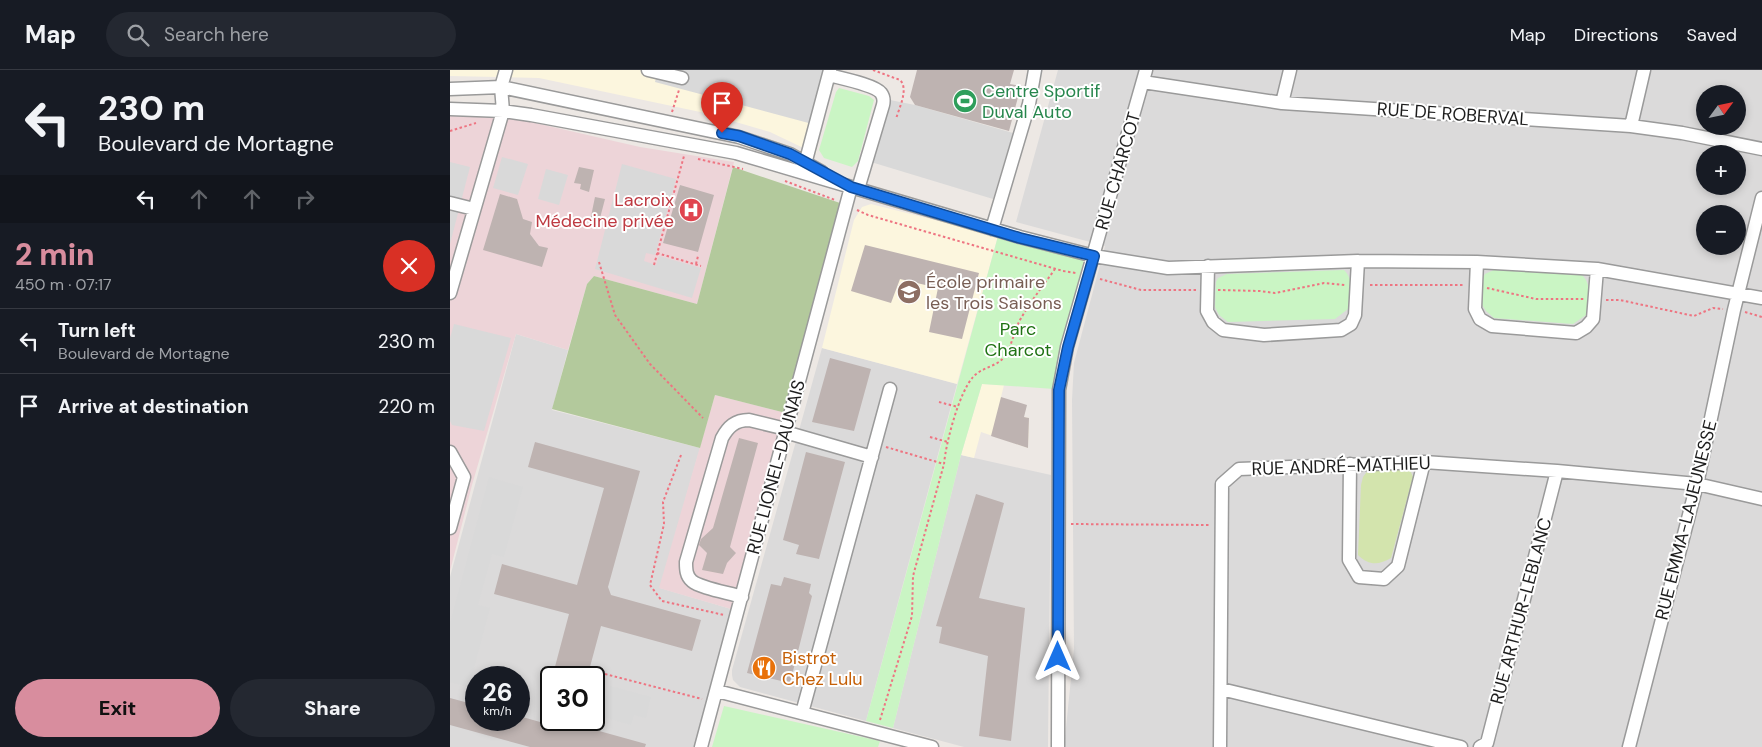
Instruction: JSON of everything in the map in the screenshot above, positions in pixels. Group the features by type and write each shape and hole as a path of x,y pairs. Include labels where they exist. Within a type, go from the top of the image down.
{"street":[{"path":"450,293 503,111 501,88 506,70"},
{"path":"648,70 682,78"},
{"path":"992,229 1028,104 1035,70"},
{"path":"1282,103 1290,70"},
{"path":"1631,126 1644,70"},
{"path":"805,164 830,72"},
{"name":"RUE LIONEL-DAUNAIS","path":"702,747 785,430 854,188 884,105 882,94 874,88 830,72"},
{"name":"RUE DE ROBERVAL","path":"1144,76 1282,103 1631,126 1682,133 1762,149"},
{"name":"RUE CHARCOT","path":"1058,747 1059,390 1068,347 1144,76"},
{"path":"450,88 501,88 739,136 790,154 805,164 854,188"},
{"path":"450,109 503,111 736,153 992,229 1094,256 1168,268 1358,262 1477,262 1597,269 1762,298"},
{"path":"671,154 681,143"},
{"name":"RUE EMMA-LAJEUNESSE","path":"1629,747 1697,484 1762,198"},
{"path":"450,203 474,209"},
{"path":"1208,266 1207,311 1213,322 1223,330 1264,335 1341,330 1351,324 1355,315 1358,262"},
{"path":"1477,262 1474,309 1480,319 1492,326 1576,333 1586,327 1593,319 1597,269"},
{"path":"802,713 890,389"},
{"path":"742,597 691,581 686,570 686,562 722,438 731,425 743,420 749,420 872,456"},
{"path":"450,452 464,477 450,528"},
{"path":"1350,464 1349,560 1359,577 1384,579 1398,566 1424,462"},
{"name":"RUE ANDRÉ-MATHIEU","path":"1220,747 1222,484 1240,469 1424,462 1557,471 1697,484 1762,500"},
{"name":"RUE ARTHUR-LEBLANC","path":"1480,747 1486,743 1557,471"},
{"path":"1221,689 1461,747"},
{"path":"716,697 802,713 932,747"}],"path":[{"path":"873,70 904,83 905,88 896,119"},
{"path":"669,122 682,78"},
{"path":"450,132 477,122"},
{"path":"654,265 684,156 671,154"},
{"path":"692,158 748,170"},
{"path":"782,180 835,200"},
{"path":"856,209 868,215 1055,269 1077,273"},
{"path":"658,254 701,266"},
{"path":"696,264 698,256"},
{"path":"598,262 615,315 650,364 703,418"},
{"path":"876,732 912,616 913,576 944,464 948,442 963,395 972,378 980,370 993,366 1005,356 1020,320 1055,269"},
{"path":"1098,278 1120,286 1141,290 1198,290"},
{"path":"1212,290 1275,293 1324,283 1350,285"},
{"path":"1364,285 1467,285"},
{"path":"1481,287 1536,299 1590,299"},
{"path":"1604,300 1620,300 1694,316 1713,308"},
{"path":"1749,312 1762,317"},
{"path":"939,402 959,407"},
{"path":"930,437 948,442"},
{"path":"875,444 944,464"},
{"path":"1059,524 1222,526"},
{"path":"605,674 716,697"}],"shaded area":[{"path":"450,70 831,70 816,154 770,132 705,113 539,78 450,76"},
{"path":"658,70 830,70 816,125 655,82"},
{"path":"1058,70 1762,70 1762,747 1064,747 1074,649 1072,400 1074,363 1105,246 1016,222"},
{"path":"890,100 915,105 1013,133 993,199 871,162"},
{"path":"450,113 509,117 640,147 734,162 697,304 594,276 587,284 568,350 516,334 472,485 450,571"},
{"path":"502,157 528,164 518,195 493,188"},
{"path":"450,162 470,167 450,244"},
{"path":"622,164 676,179 655,255 646,253 644,261 656,265 659,256 701,268 692,298 595,269"},
{"path":"546,169 568,175 559,205 538,199"},
{"name":"École primaire les Trois Saisons","path":"871,204 998,236 957,384 822,348 854,220 862,207"},
{"path":"454,324 511,338 484,431 452,425 450,421 450,338"},
{"path":"516,334 568,350 552,410 700,448 660,588 738,611 701,747 450,747 450,577"},
{"path":"822,348 957,384 866,721 740,687 733,680 732,675"},
{"path":"982,384 1004,385 1001,397 1024,417 1029,418 1028,448 981,432 974,458 961,455"},
{"path":"715,395 790,414 738,611 659,588"},
{"path":"961,455 1051,475 1048,747 964,747 893,728"},
{"path":"489,477 523,487 504,557 492,554 478,605 490,608 475,666 465,666 465,686 450,682 450,623"},
{"path":"610,686 651,697 646,718 634,715 631,725 605,717 605,695 607,696"}],"green space":[{"path":"839,88 869,96 874,100 858,161 852,167 824,158 819,150 836,92"},
{"path":"733,167 846,205 790,414 715,395 700,448 552,409 587,284 594,276 697,304"},
{"name":"Parc Charcot","path":"998,236 1084,259 1054,389 982,384 961,455 893,728 866,721"},
{"path":"1344,270 1350,279 1351,293 1348,309 1335,319 1228,322 1219,315 1215,307 1216,282 1218,278 1227,274"},
{"path":"1494,270 1582,275 1589,289 1586,315 1573,324 1494,318 1481,303 1483,278 1485,274"},
{"path":"1409,468 1413,477 1391,558 1378,563 1370,563 1358,555 1363,477 1369,469"},
{"path":"724,706 880,741 878,747 712,747"}],"building":[{"name":"Centre Sportif Duval Auto","path":"917,70 1014,70 1010,84 1021,86 1009,131 915,105 910,97"},
{"path":"579,167 594,170 589,192 580,189 581,184 574,183"},
{"path":"680,185 714,195 698,252 663,243"},
{"path":"500,194 517,199 523,219 532,222 530,234 539,246 548,248 542,267 483,250"},
{"path":"595,197 605,199 599,222 590,221"},
{"path":"865,245 979,273 962,339 929,332 938,288 900,279 891,303 851,291"},
{"path":"830,358 871,369 854,431 812,422"},
{"path":"1001,397 1027,405 1024,417 1029,418 1028,448 991,436"},
{"path":"739,438 758,443 730,547 736,553 727,563 723,574 702,570 707,553 699,545 701,539 713,528"},
{"path":"535,442 640,471 608,587 611,595 701,620 692,651 601,626 590,666 555,666 569,614 494,594 502,564 577,585 604,488 528,467"},
{"path":"806,452 845,462 819,559 796,554 799,545 783,540"},
{"path":"976,494 1004,503 979,598 1025,608 1011,741 979,736 988,656 939,643 942,627 936,626"},
{"path":"784,577 811,584 809,593 812,596 790,683 747,673 771,584 781,586"},
{"path":"450,698 465,702 465,729 450,725"},
{"path":"530,719 540,722 540,731 599,731 646,744 645,747 530,747 472,731 530,731"}],"place":[{"name":"Centre Sportif Duval Auto","path":"965,101"},
{"name":"Lacroix Médecine privée","path":"691,210"},
{"name":"École primaire les Trois Saisons","path":"909,292"},
{"name":"Bistrot Chez Lulu","path":"764,668"}],"route":[{"path":"722,133 739,136 790,154 805,164 851,187 1020,238 1094,256 1068,347 1059,390 1058,657"}]}
